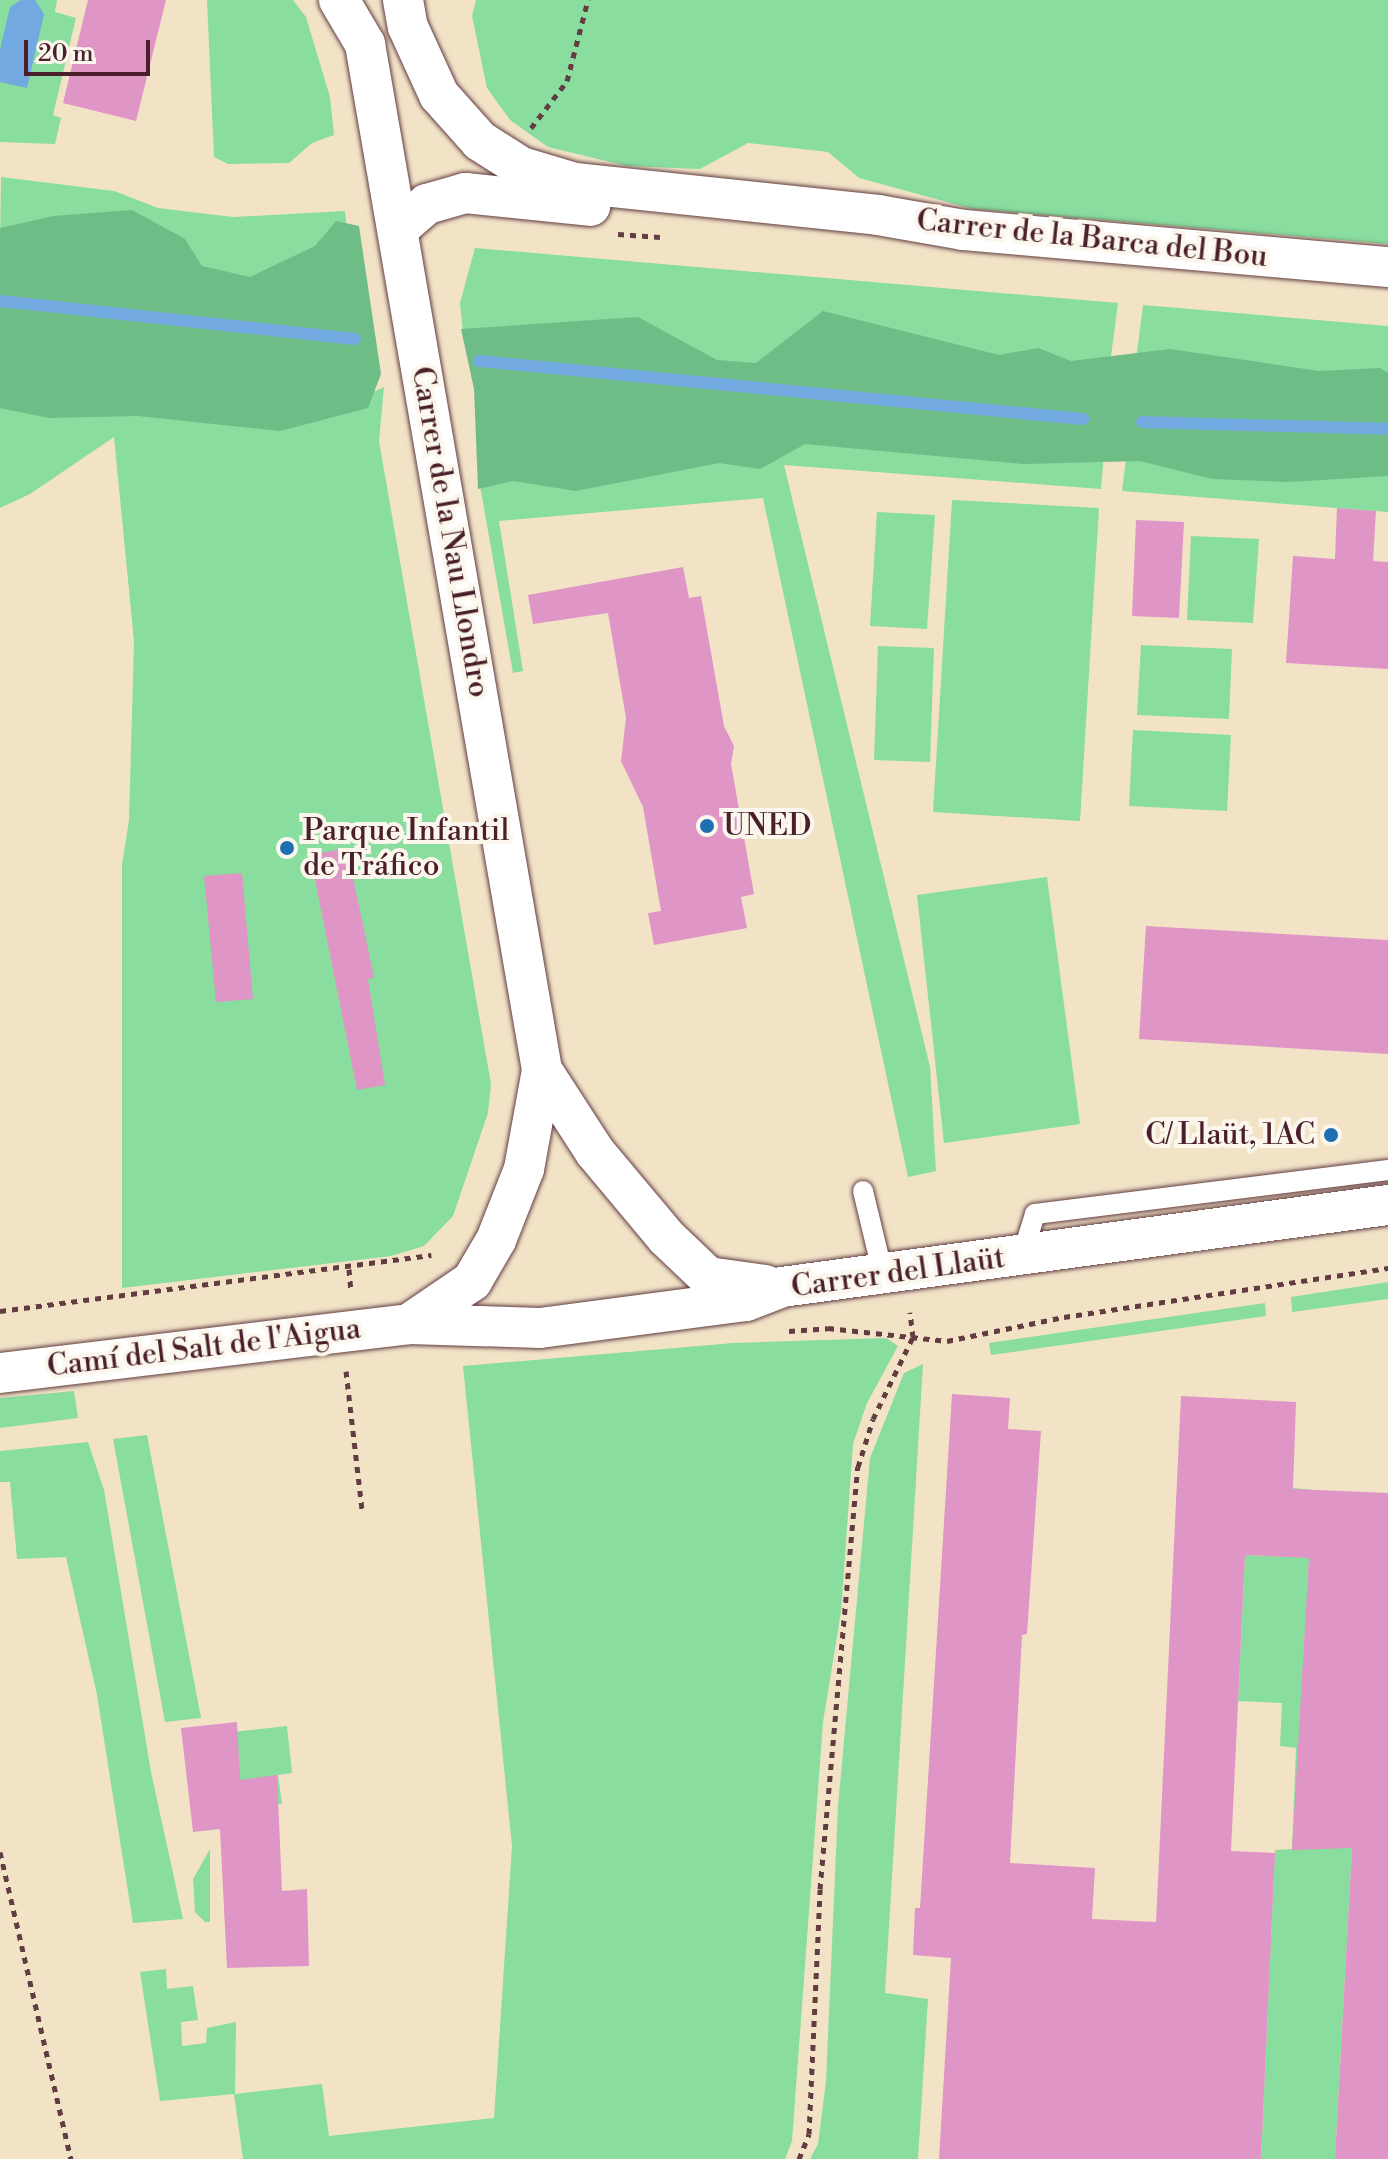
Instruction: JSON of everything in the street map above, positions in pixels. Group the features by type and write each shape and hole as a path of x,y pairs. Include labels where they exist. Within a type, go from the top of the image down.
{"street":[{"name":"Carrer de la Nau Llondro","path":"339,0 365,44 542,1070 524,1169 496,1240 472,1281 409,1324"},
{"name":"Carrer de la Barca del Bou","path":"403,0 408,27 439,95 480,141 508,159 575,183 796,206 964,230 1388,267"},
{"path":"398,229 427,204 465,193 760,223 796,206"},
{"name":"Carrer de la Nau Llondro","path":"542,1070 595,1152 666,1237 708,1277 782,1287"},
{"name":"Carrer del Llaüt","path":"409,1324 540,1328 746,1301 782,1287 1388,1205"},
{"name":"Camí del Salt de l'Aigua","path":"0,1373 409,1324"}],"lane":[{"path":"1022,1256 1035,1214 1388,1170"},
{"path":"863,1191 895,1273"}],"path":[{"path":"508,159 567,81 588,0"},
{"path":"0,1311 416,1260 444,1251"},
{"path":"784,1332 828,1328 947,1341 1064,1317 1388,1268"},
{"path":"799,2159 809,2134 820,1889 858,1467 873,1419 913,1337 895,1273"},
{"path":"341,1330 362,1509"},
{"path":"0,1852 71,2159"}],"green space":[{"path":"0,0 57,0 55,12 76,18 53,115 61,118 55,144 0,142"},
{"path":"207,0 293,0 306,17 330,97 334,135 312,143 289,163 228,164 214,157"},
{"path":"476,0 1388,0 1388,244 973,209 859,178 828,152 748,143 700,169 627,166 548,147 510,120 487,88 472,16"},
{"path":"1,177 114,191 158,208 233,217 345,211 350,256 278,282 0,250"},
{"path":"132,210 185,239 202,266 250,277 315,246 336,221 359,226 381,374 368,408 280,431 138,416 49,418 0,408 0,228 53,216"},
{"path":"475,248 1118,303 1108,379 689,364 463,334 460,303"},
{"path":"1143,305 1388,326 1388,390 1136,360"},
{"path":"823,311 999,355 1038,348 1071,361 1170,349 1319,371 1380,368 1388,373 1388,476 1288,482 1212,479 1140,461 1023,464 805,444 760,469 719,463 576,491 513,481 478,489 474,389 461,329 638,317 717,360 756,363"},
{"name":"Parque Infantil de Tráfico","path":"0,384 331,412 384,387 379,441 491,1084 488,1113 453,1216 424,1246 391,1256 122,1288 122,865 129,820 134,641 114,437 30,494 0,508"},
{"path":"802,437 1105,442 1101,489 784,465 930,1067 936,1171 908,1177 763,498 499,521 523,671 513,673 479,480"},
{"path":"1128,443 1388,461 1388,512 1122,491"},
{"path":"952,500 1099,508 1080,821 933,812"},
{"path":"877,512 935,515 927,629 870,626"},
{"path":"1191,536 1259,539 1253,623 1187,620"},
{"path":"1141,645 1232,649 1229,719 1137,715"},
{"path":"878,646 934,648 930,762 874,760"},
{"path":"1133,730 1231,735 1227,811 1129,806"},
{"path":"1047,877 1080,1124 944,1143 917,895"},
{"path":"1388,1282 1388,1299 1292,1312 1291,1297"},
{"path":"1265,1303 1266,1316 991,1355 989,1343"},
{"path":"886,1338 898,1346 867,1403 853,1444 841,1612 823,1722 792,2141 785,2159 243,2159 234,2094 160,2101 140,1972 166,1969 167,1989 193,1986 198,2020 181,2022 182,2046 206,2043 207,2028 236,2022 235,2094 322,2084 329,2136 494,2118 512,1846 463,1366 733,1343"},
{"path":"923,1364 885,1993 928,1999 918,2159 810,2159 818,2144 826,2081 838,1806 870,1458 904,1373"},
{"path":"74,1391 78,1418 0,1428 0,1398"},
{"path":"147,1435 201,1718 165,1722 113,1439"},
{"path":"88,1442 104,1490 151,1772 183,1919 133,1923 97,1695 66,1557 17,1559 10,1482 0,1482 0,1451"},
{"path":"1293,1488 1313,1490 1301,1703 1359,1722 1335,2159 1261,2159 1275,1850 1292,1849 1296,1748 1280,1746 1282,1703 1238,1701 1245,1555 1289,1557"},
{"path":"287,1726 292,1773 278,1775 282,1804 238,1808 233,1732"},
{"path":"210,1849 210,1922 205,1922 195,1912 193,1879"}],"water":[{"path":"21,0 35,0 44,14 27,88 0,82 0,50 10,7"}],"building":[{"path":"88,0 166,0 136,121 63,103"},
{"path":"1337,508 1376,511 1373,561 1388,562 1388,669 1286,663 1293,556 1335,559"},
{"path":"1136,520 1184,522 1179,618 1132,616"},
{"path":"683,567 689,598 701,596 724,726 734,746 731,764 754,894 741,897 747,928 654,945 648,913 661,911 643,807 621,761 626,718 608,613 533,624 528,595"},
{"path":"347,848 374,978 368,979 385,1085 357,1090 310,855"},
{"path":"242,873 253,999 216,1002 204,876"},
{"path":"1146,926 1388,940 1388,1054 1139,1039"},
{"path":"952,1394 1010,1398 1008,1429 1041,1431 1027,1634 1022,1635 1010,1863 1095,1868 1092,1919 1156,1922 1181,1396 1296,1402 1293,1489 1388,1493 1388,2159 1335,2159 1352,1848 1292,1850 1309,1558 1245,1555 1231,1851 1275,1853 1261,2159 939,2159 951,1958 913,1955 915,1908 920,1908"},
{"path":"237,1722 240,1780 277,1775 282,1891 307,1889 309,1966 227,1968 220,1829 193,1832 181,1728"}],"waterway":[{"path":"0,301 355,339"},
{"path":"479,361 1083,419"},
{"path":"1142,422 1388,429"}],"place":[{"name":"UNED","path":"707,826"},
{"name":"Parque Infantil de Tráfico","path":"287,848"},
{"name":"C/ Llaüt, 1AC","path":"1331,1135"}]}
